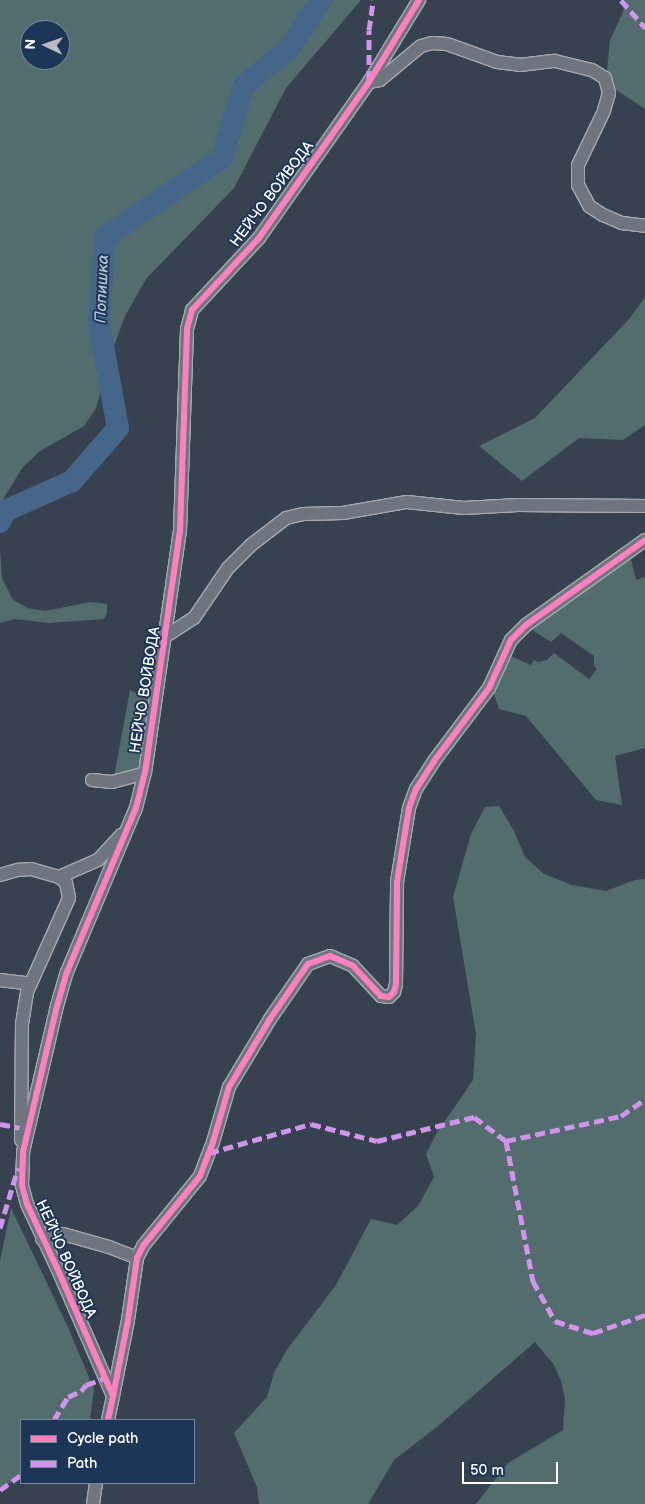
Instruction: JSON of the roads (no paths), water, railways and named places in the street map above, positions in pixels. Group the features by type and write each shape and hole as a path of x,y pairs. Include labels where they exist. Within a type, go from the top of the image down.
{"street":[{"name":"НЕЙЧО ВОЙВОДА","path":"113,1396 27,1204 22,1185 22,1152 67,972 136,808 145,773 180,531 187,329 192,310 259,238 369,82 419,0"},
{"path":"369,82 380,80 421,46 432,43 447,44 497,62 520,65 555,61 592,70 605,78 609,93 604,111 578,165 578,185 589,206 602,215 622,223 645,226"},
{"path":"166,636 194,618 228,568 251,546 286,518 304,514 343,513 407,502 464,508 518,505 645,506"},
{"path":"108,1419 128,1320 137,1258 142,1246 200,1176 213,1142 229,1087 270,1019 308,964 330,956 340,958 352,966 381,996 389,997 394,992 396,984 397,882 409,808 416,789 434,760 489,688 511,640 526,625 645,540"},
{"path":"92,780 112,782 145,773"},
{"path":"59,877 98,860 128,828"},
{"path":"0,875 31,869 59,877 66,884 69,898 30,984 22,1024 20,1122 22,1152"},
{"path":"0,980 30,984"},
{"path":"42,1238 63,1234 137,1258"},
{"path":"93,1504 96,1484"}],"waterway":[{"name":"Попишка","path":"0,522 5,511 72,481 118,428 99,323 105,237 222,158 244,85 289,49 321,0"}]}
